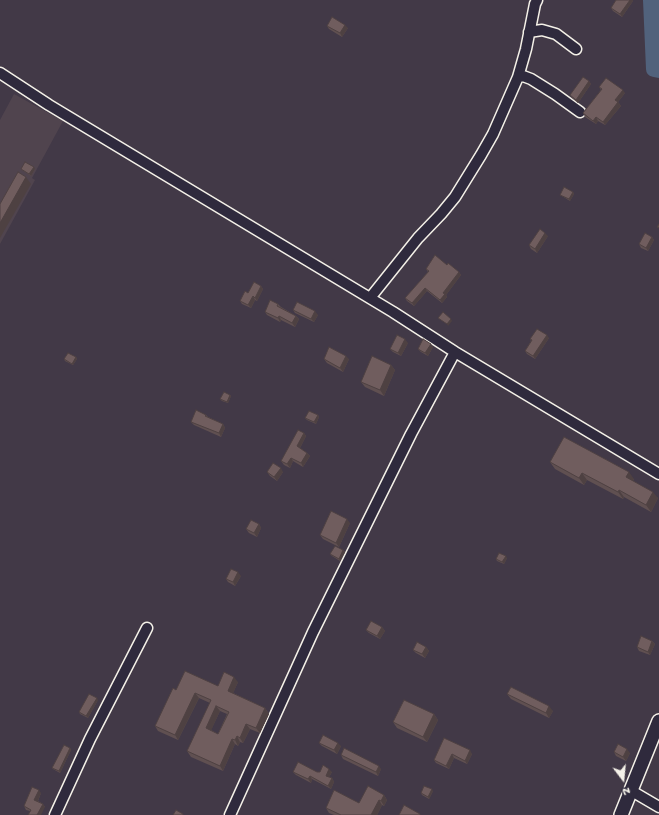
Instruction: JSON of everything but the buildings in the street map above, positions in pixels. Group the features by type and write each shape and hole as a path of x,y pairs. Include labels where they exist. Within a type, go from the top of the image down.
{"street":[{"path":"370,298 418,238 441,214 454,197 493,134 518,77 537,0"},
{"path":"529,32 542,30 556,34 576,49"},
{"path":"0,73 49,105 370,298 455,352 659,474"},
{"path":"518,77 523,76 531,79 580,112"},
{"path":"230,815 313,632 411,434 455,352"},
{"path":"55,815 90,739 147,628"},
{"path":"621,815 630,790 656,737 659,721"},
{"path":"630,790 659,807"}],"shaded area":[{"path":"14,94 63,121 32,178 35,180 0,244 0,120"}],"waterway":[{"path":"651,0 654,69 659,70"}]}
